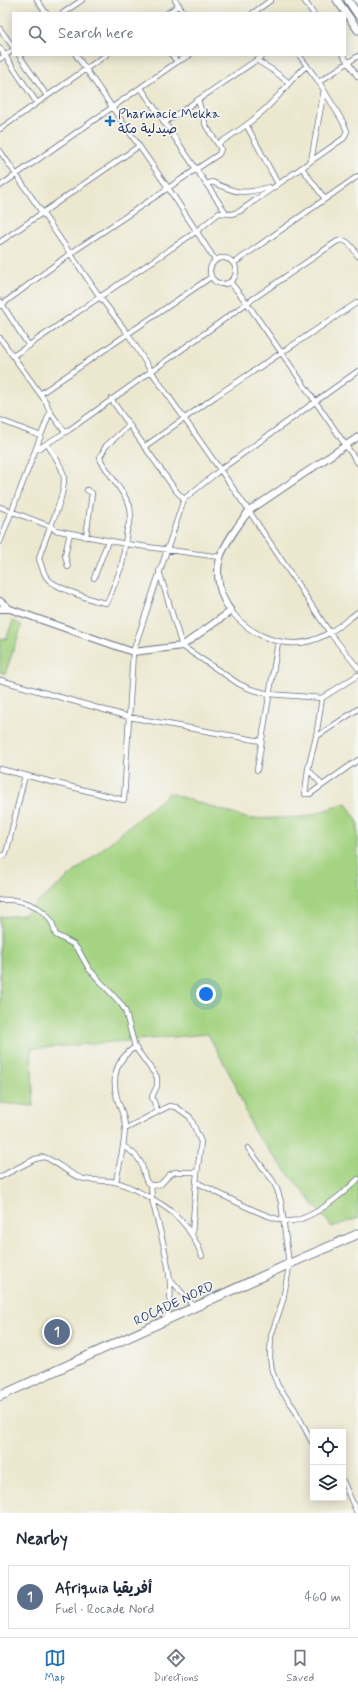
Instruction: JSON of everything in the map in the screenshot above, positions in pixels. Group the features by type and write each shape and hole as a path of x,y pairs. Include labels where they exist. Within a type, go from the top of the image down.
{"highway":[{"name":"ROCADE NORD","path":"0,1396 195,1308 288,1264 358,1234"}],"main road":[{"path":"337,0 345,12"},
{"path":"348,0 358,15"},
{"path":"346,13 358,30"}],"street":[{"path":"38,0 45,12"},
{"path":"64,12 82,0"},
{"path":"175,0 183,12"},
{"path":"254,12 271,0"},
{"path":"304,0 312,12"},
{"path":"169,12 179,5"},
{"path":"0,29 12,47"},
{"path":"0,48 37,103"},
{"path":"0,59 12,49"},
{"path":"20,56 47,96"},
{"path":"77,56 169,188 215,260"},
{"path":"0,130 104,56"},
{"path":"173,56 177,62"},
{"path":"0,186 177,62 188,56"},
{"path":"164,123 262,56"},
{"path":"13,356 197,231 219,213 232,214 240,211 344,138 347,131 343,122 319,82 300,56"},
{"path":"344,56 358,78"},
{"path":"319,82 358,56"},
{"path":"256,60 274,71 289,83"},
{"path":"218,144 247,126 307,66"},
{"path":"141,88 164,123 198,169 226,213"},
{"path":"310,161 324,90"},
{"path":"29,346 1,304 71,253 220,153 221,149 206,126 198,100"},
{"path":"247,126 278,184"},
{"path":"0,242 139,146"},
{"path":"0,151 100,297 128,334 151,371 249,511 330,633 358,668"},
{"path":"302,168 325,199"},
{"path":"234,263 358,176"},
{"path":"207,184 212,182 227,190 246,193 268,188 271,189"},
{"path":"36,450 65,432 247,303 341,239 348,242 358,256"},
{"path":"225,258 234,263 236,271 230,282 222,284 214,281 211,277 210,266 215,260 225,258"},
{"path":"40,394 211,277"},
{"path":"230,282 247,303 358,463"},
{"path":"144,447 216,396 358,302"},
{"path":"0,338 46,402 50,412 65,432"},
{"path":"0,769 124,800 133,652 184,498 220,470 358,371"},
{"path":"111,399 176,491 184,498"},
{"path":"0,542 50,412"},
{"path":"0,420 41,436"},
{"path":"47,444 61,468 64,481 52,527 39,560 45,575 51,581 61,587 106,603 108,602 122,565 127,530 131,517 130,506 101,462 100,457 106,446 129,424"},
{"path":"358,437 249,511 236,529 220,557 219,570 224,600 231,611 246,627 267,639 278,642 303,642 314,640 330,633 358,612"},
{"path":"86,490 92,493 86,537"},
{"path":"0,507 52,527 55,530 126,544 220,557"},
{"path":"68,567 65,555 70,533"},
{"path":"94,578 108,541"},
{"path":"159,571 182,646 239,684 250,689 269,694 322,698 358,675"},
{"path":"0,601 10,609"},
{"path":"0,609 10,609 133,652 182,646 231,611"},
{"path":"256,770 278,642"},
{"path":"0,680 129,717 261,741"},
{"path":"322,698 316,737 308,769 305,794 308,795 358,760"},
{"path":"316,737 358,708"},
{"path":"308,769 322,785"},
{"path":"0,856 5,855 7,850 25,775"},
{"path":"0,900 26,903 44,911 53,924 56,935 73,944 79,951 89,969 121,1004 125,1010 135,1047 157,1077 157,1086 152,1097 158,1112"},
{"path":"116,1182 125,1129 123,1115 117,1098 115,1081 118,1067 122,1058 135,1047"},
{"path":"125,1129 169,1106 174,1106 192,1119 201,1144 192,1234"},
{"path":"123,1146 136,1156 142,1166 145,1180 151,1185 161,1184 174,1172 197,1172"},
{"path":"248,1148 276,1184 281,1202 288,1264 286,1291 270,1336 272,1371 278,1386 294,1408 310,1438"},
{"path":"0,1177 35,1159 44,1157 83,1179 116,1182 152,1198 176,1214 192,1234 202,1256"},
{"path":"196,1182 268,1216 283,1221 300,1219 308,1216 331,1201 358,1179"},
{"path":"151,1185 152,1198 170,1279 171,1300 166,1321"},
{"path":"170,1279 195,1308"},
{"path":"346,1490 357,1513"}],"green space":[{"path":"13,621 22,625 5,674 0,672 0,638 6,639"},
{"path":"169,793 249,819 305,817 346,803 358,822 358,1218 332,1227 254,1132 234,1082 208,1034 31,1049 34,1106 0,1103 0,917 23,915"}],"place":[{"name":"Pharmacie Mekka صيدلية مكة","path":"110,121"},
{"name":"Afriquia أفريقيا","path":"57,1332"}]}
